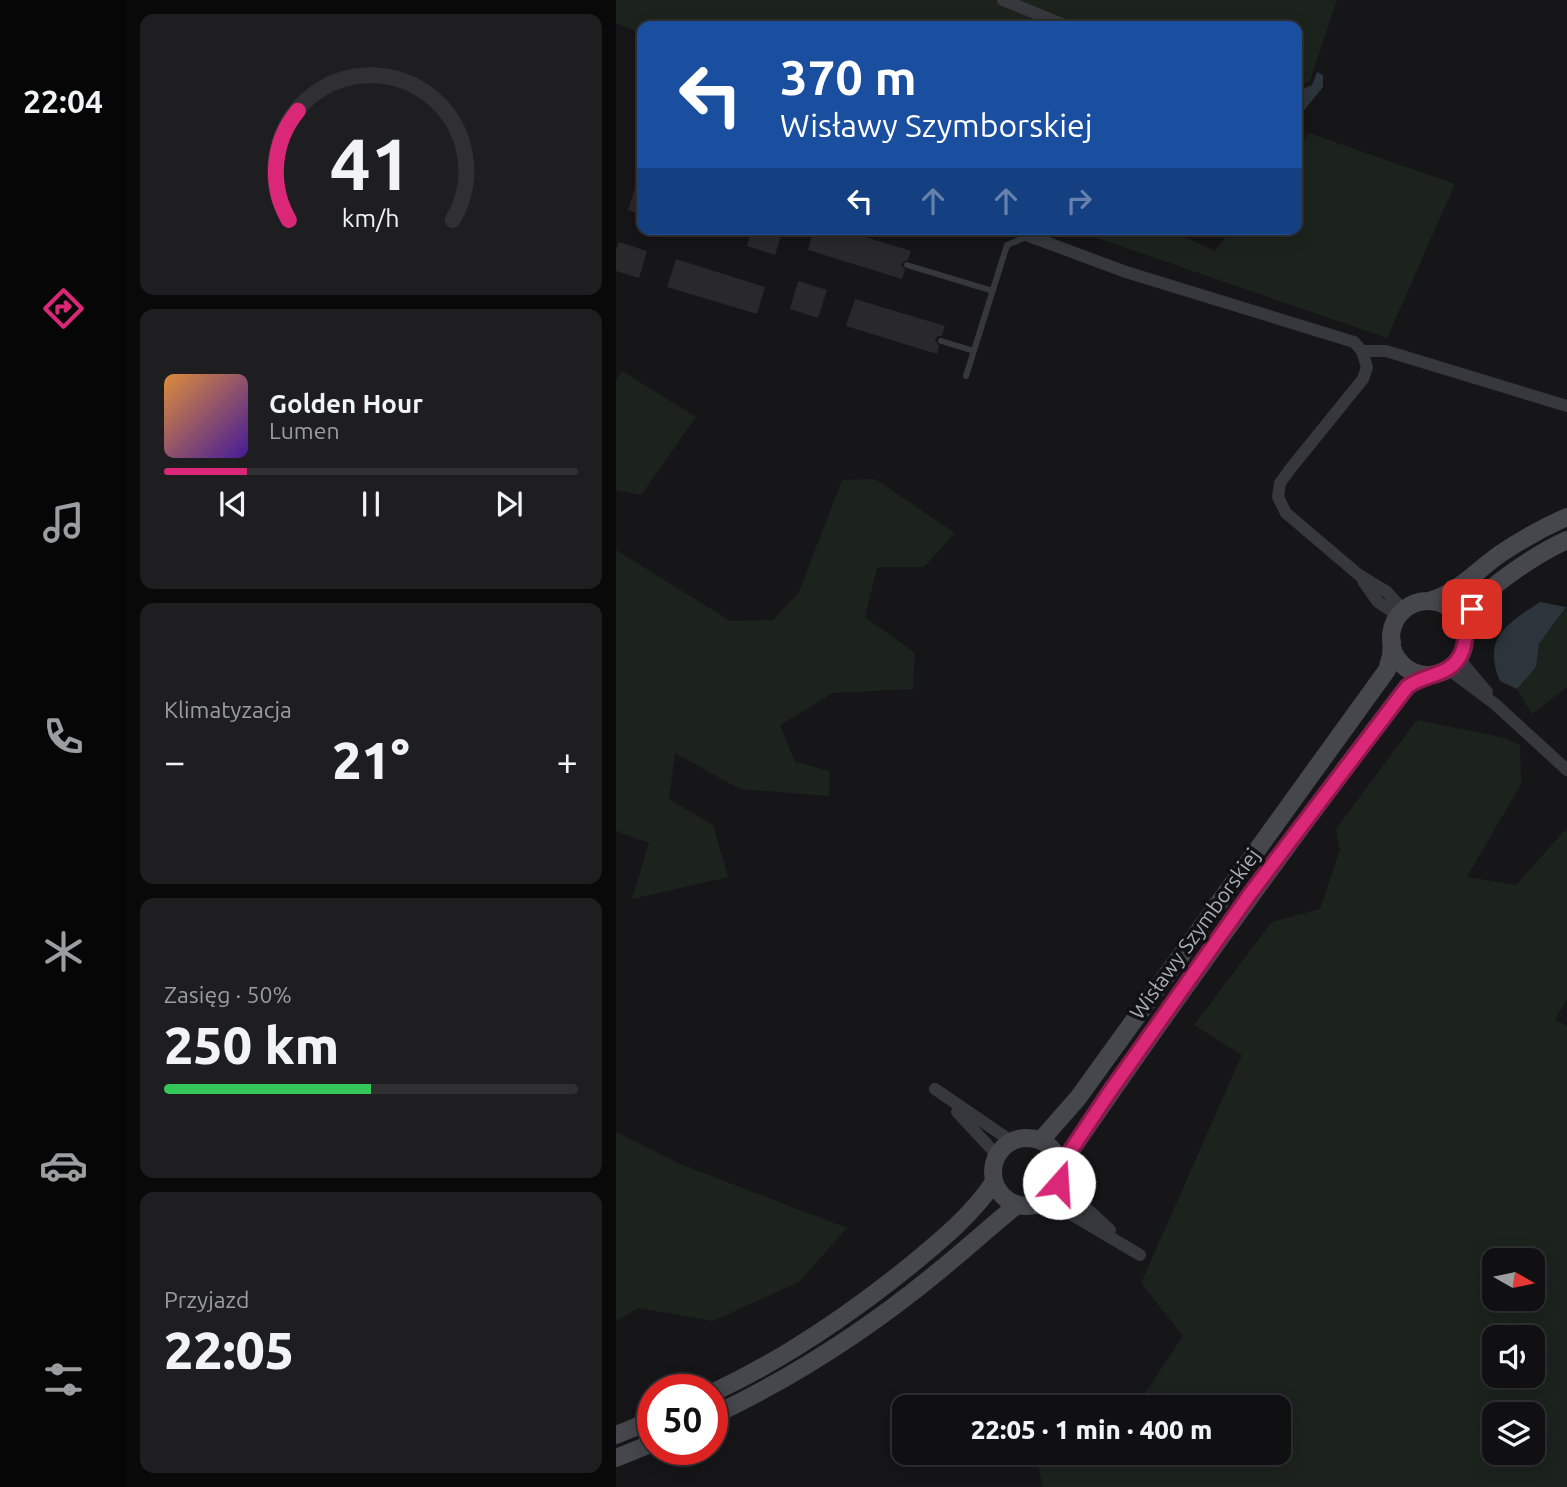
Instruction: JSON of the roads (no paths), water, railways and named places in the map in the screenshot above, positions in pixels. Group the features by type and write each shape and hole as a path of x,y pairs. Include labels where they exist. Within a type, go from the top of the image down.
{"main road":[{"path":"1567,517 1500,554 1444,597 1418,603 1402,614 1392,633 1396,655 1404,666 1416,673 1429,675 1453,664 1464,647 1467,618 1472,609 1512,572 1567,540"},
{"path":"1429,601 1442,604 1453,611 1461,621 1465,634"},
{"name":"Wisławy Szymborskiej","path":"1041,1140 1078,1098 1387,670 1392,642"},
{"name":"Wisławy Szymborskiej","path":"1060,1174 1132,1060 1307,817 1407,687 1415,680 1429,675"},
{"path":"1020,1138 1041,1140 1054,1150 1060,1174 1046,1200 1038,1204 1017,1205 1001,1194 994,1182 994,1163 997,1155 1011,1141 1020,1138"},
{"path":"728,1385 816,1337 874,1295 956,1227 994,1182"},
{"path":"728,1409 766,1391 844,1342 940,1270 1017,1205"},
{"path":"616,1436 637,1427"},
{"path":"616,1458 637,1449"}],"street":[{"path":"1003,0 1055,21"},
{"path":"1035,235 1126,272 1354,342 1362,351 1367,367 1363,379 1280,483 1278,497 1286,513 1359,575 1387,592 1402,614"},
{"path":"1362,351 1386,351 1567,406"},
{"path":"1453,664 1567,770"},
{"path":"997,1155 935,1089 1011,1141"},
{"path":"1046,1200 1140,1255 1060,1174"}],"lane":[{"path":"966,376 1007,245 1026,235"},
{"path":"906,265 993,291"},
{"path":"941,341 974,351"}]}
